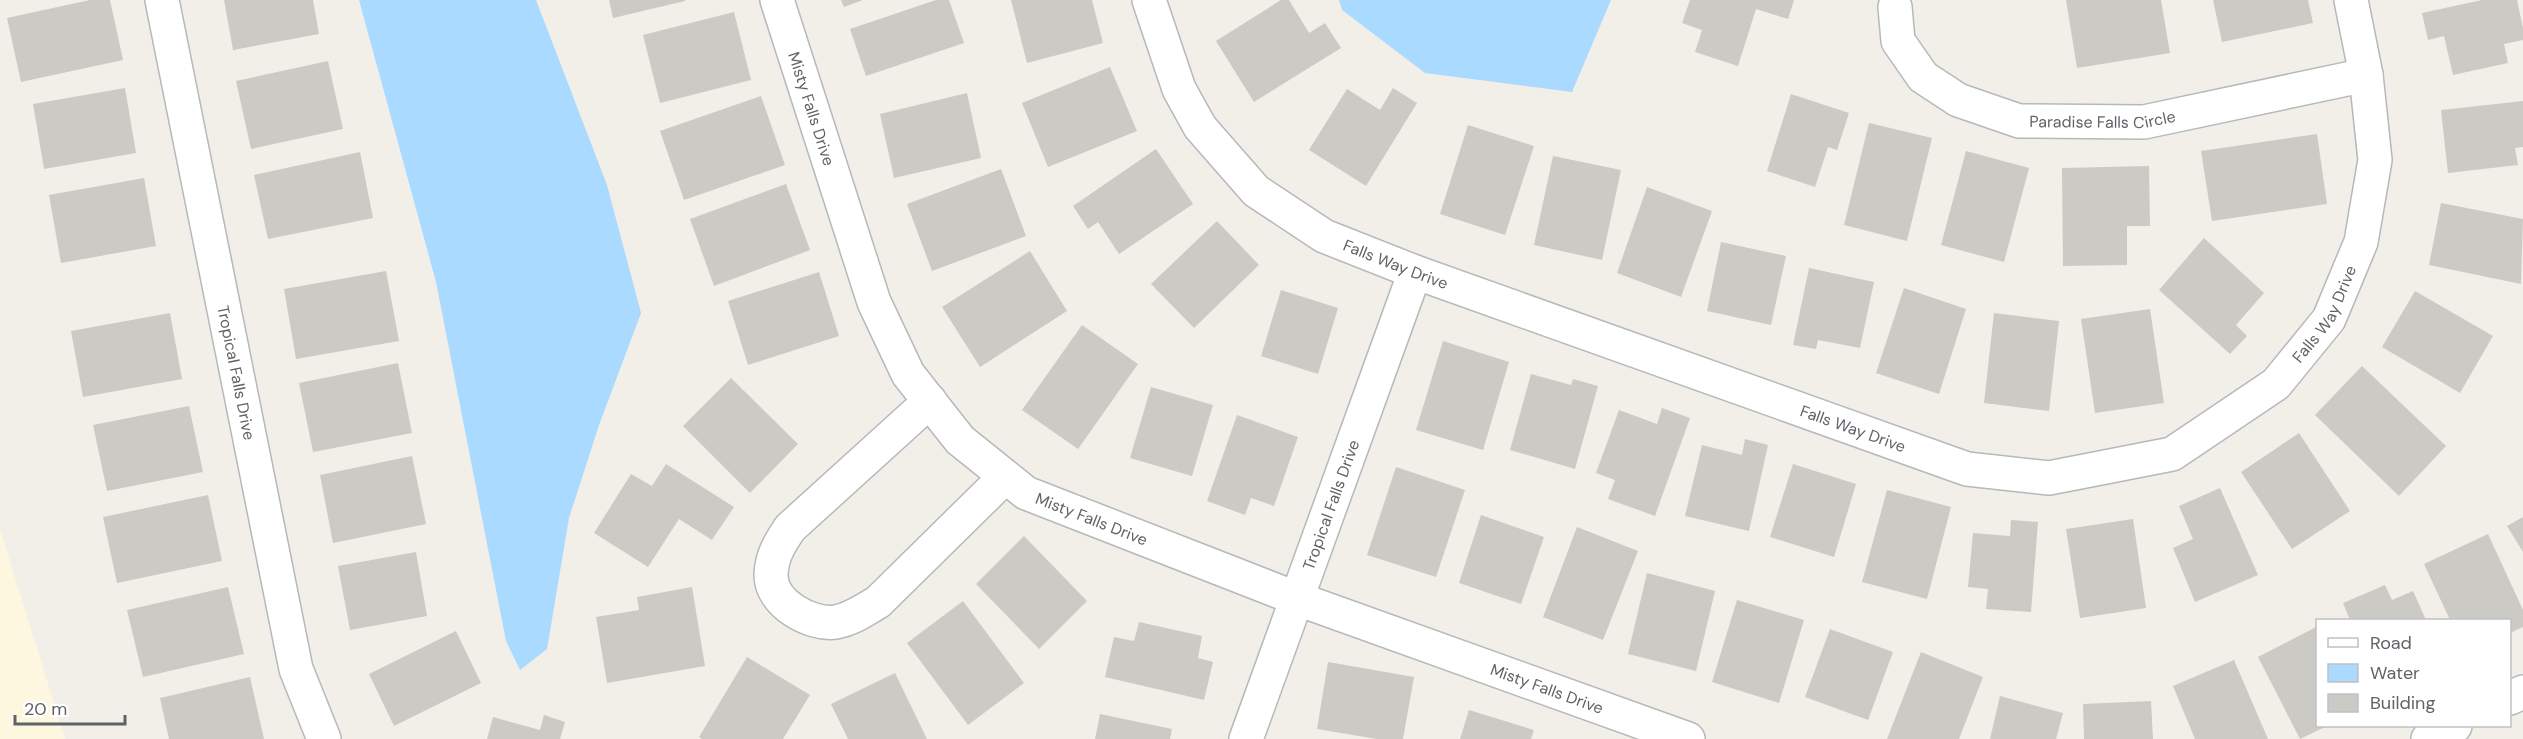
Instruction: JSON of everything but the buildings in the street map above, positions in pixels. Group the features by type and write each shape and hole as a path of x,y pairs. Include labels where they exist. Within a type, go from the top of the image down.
{"street":[{"name":"Tropical Falls Drive","path":"162,0 296,669 324,739"},
{"name":"Misty Falls Drive","path":"777,0 874,303 908,374 960,440 1005,477 1026,493 1619,727 1688,739"},
{"name":"Falls Way Drive","path":"1149,0 1179,89 1200,127 1256,190 1324,236 1415,272 1967,469 2049,478 2172,454 2276,384 2329,319 2361,242 2375,160 2366,75 2351,0"},
{"name":"Paradise Falls Circle","path":"1895,7 1898,41 1923,77 1958,100 2019,122 2144,122 2366,75"},
{"name":"Tropical Falls Drive","path":"1246,739 1415,272"},
{"path":"930,401 790,528 775,552 771,577 776,592 793,611 813,622 834,622 855,616 878,602 1005,477"},
{"path":"2428,739 2453,727"}],"shaded area":[{"path":"0,529 65,739 0,739"}],"water":[{"path":"359,0 536,0 607,185 641,313 599,425 569,518 547,649 520,670 506,641 436,282"},
{"path":"1339,0 1611,0 1572,92 1425,73 1342,10"}]}
